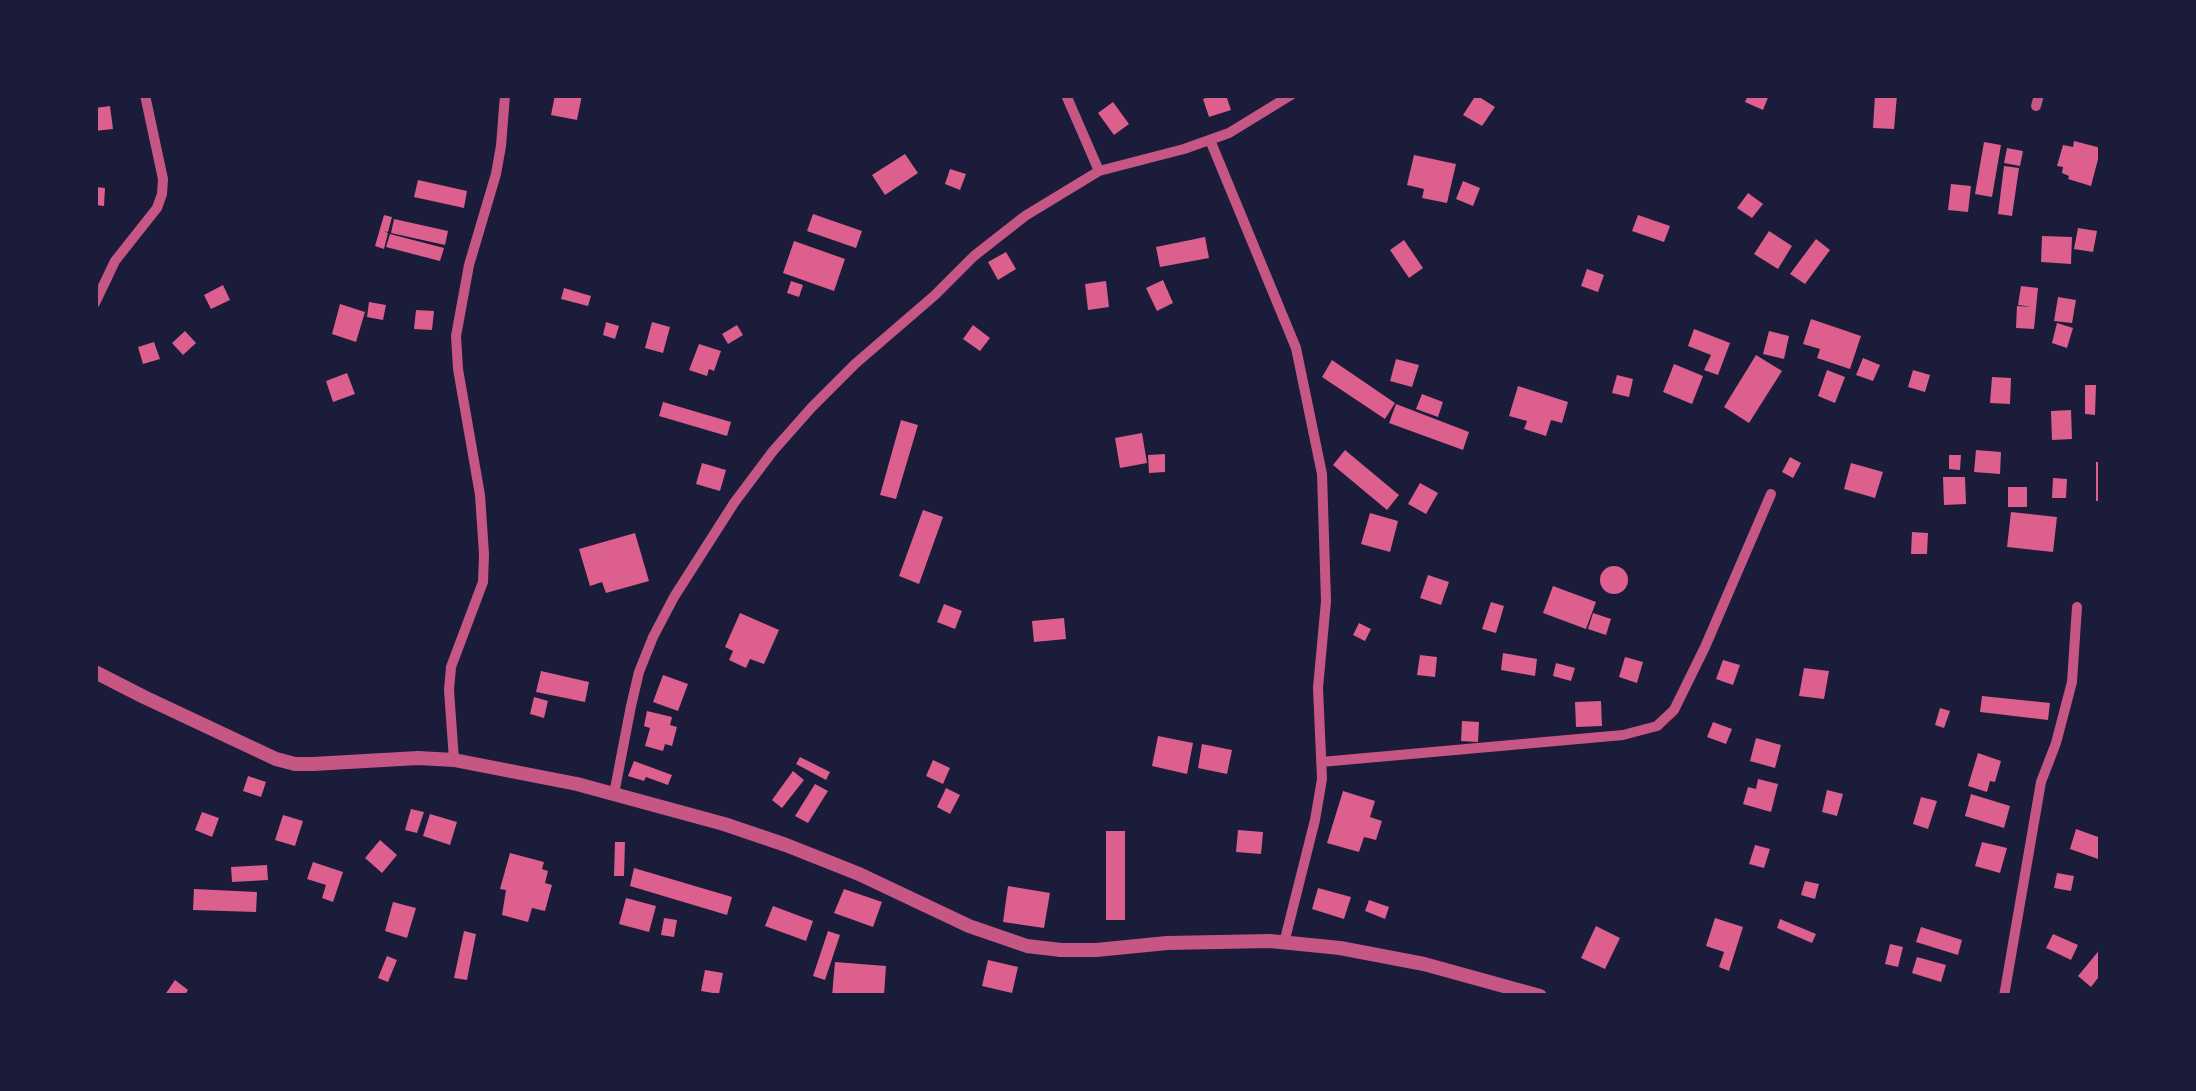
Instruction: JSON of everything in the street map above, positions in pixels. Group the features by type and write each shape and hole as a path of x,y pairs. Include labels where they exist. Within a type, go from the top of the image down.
{"street":[{"path":"95,303 115,261 157,208 162,194 163,179 145,95"},
{"path":"454,760 451,667 483,582 484,554 480,495 458,370 456,336 469,265 496,174 505,95"},
{"path":"1066,95 1099,172"},
{"path":"614,794 635,689 653,636 734,503 812,407 974,256 1025,216 1099,172 1229,133 1290,95"},
{"path":"1210,140 1296,348 1322,474 1326,601 1318,688 1322,779 1284,943"},
{"path":"1321,762 1624,735 1656,726 1674,710 1705,648 1771,494"},
{"path":"2004,996 2041,782 2072,682 2078,606"},
{"path":"95,672 276,759 295,764 454,760 577,784 786,845 859,874 969,926 1027,946 1096,950 1167,944 1284,943 1340,948 1424,964 1540,996"}],"building":[{"path":"555,95 582,95 577,120 551,115"},
{"path":"1226,95 1231,110 1209,117 1203,99"},
{"path":"1476,95 1495,107 1482,126 1463,115"},
{"path":"1748,95 1769,95 1763,110 1745,102"},
{"path":"1875,95 1897,95 1894,129 1873,128"},
{"path":"1113,102 1129,124 1114,135 1098,113"},
{"path":"110,106 113,129 95,131 95,108"},
{"path":"2074,141 2101,148 2091,186 2068,179 2062,173 2063,167 2057,166 2063,145 2073,147"},
{"path":"1984,142 2001,145 1992,197 1975,194"},
{"path":"2007,148 2023,151 2020,166 2004,163"},
{"path":"905,154 918,173 885,195 872,175"},
{"path":"1414,155 1456,164 1447,203 1422,198 1424,189 1407,185"},
{"path":"2004,166 2019,168 2012,216 1998,214"},
{"path":"950,169 966,174 960,190 945,184"},
{"path":"418,180 467,191 464,208 414,197"},
{"path":"1463,181 1480,188 1473,206 1456,199"},
{"path":"1951,184 1971,186 1968,212 1948,210"},
{"path":"95,187 105,188 104,206 95,205"},
{"path":"1748,193 1763,204 1752,218 1737,208"},
{"path":"813,214 862,231 856,248 807,231"},
{"path":"384,215 392,217 388,232 384,231 388,233 384,249 375,246"},
{"path":"1638,215 1670,226 1664,242 1632,231"},
{"path":"394,219 448,231 445,245 391,233"},
{"path":"2078,228 2097,231 2093,252 2074,249"},
{"path":"1769,231 1792,246 1778,269 1754,254"},
{"path":"390,234 444,248 440,261 386,247"},
{"path":"2042,236 2072,237 2071,264 2041,262"},
{"path":"1205,237 1209,258 1160,267 1156,247"},
{"path":"1816,239 1830,250 1805,284 1790,274"},
{"path":"1404,240 1423,268 1409,278 1390,250"},
{"path":"794,241 845,259 834,291 783,273"},
{"path":"1006,252 1016,269 998,280 988,262"},
{"path":"1587,269 1604,275 1598,292 1581,286"},
{"path":"1163,280 1173,303 1157,311 1146,288"},
{"path":"791,281 803,285 799,297 787,293"},
{"path":"1106,281 1109,307 1088,310 1085,284"},
{"path":"223,285 230,300 211,309 204,295"},
{"path":"2021,286 2038,288 2034,329 2016,328 2017,306 2031,307 2018,305"},
{"path":"564,288 591,296 588,306 561,299"},
{"path":"2058,297 2076,300 2072,323 2054,321"},
{"path":"369,302 386,305 383,320 367,317"},
{"path":"340,304 365,312 356,342 332,334"},
{"path":"416,310 434,311 432,330 414,329"},
{"path":"1811,319 1861,336 1850,369 1817,358 1820,349 1803,344"},
{"path":"606,322 619,326 615,339 603,335"},
{"path":"652,322 670,327 663,353 645,348"},
{"path":"2057,323 2073,328 2067,348 2052,343"},
{"path":"737,325 743,335 728,344 722,334"},
{"path":"973,325 990,338 980,351 963,339"},
{"path":"1694,329 1730,343 1718,375 1704,370 1711,355 1688,346"},
{"path":"185,331 196,343 183,355 172,343"},
{"path":"1769,331 1789,336 1784,359 1763,354"},
{"path":"154,342 160,359 143,364 138,347"},
{"path":"699,344 721,351 714,371 709,369 707,376 689,370"},
{"path":"1756,355 1782,371 1749,423 1724,407"},
{"path":"1863,358 1880,365 1873,381 1856,375"},
{"path":"1396,359 1419,365 1412,387 1390,381"},
{"path":"1332,360 1395,403 1385,419 1322,377"},
{"path":"1674,364 1703,376 1692,404 1663,392"},
{"path":"1827,370 1845,377 1835,403 1818,396"},
{"path":"1913,370 1930,375 1925,392 1908,387"},
{"path":"347,373 355,394 333,402 326,381"},
{"path":"1617,375 1633,379 1629,397 1612,393"},
{"path":"1992,377 2011,378 2010,404 1990,403"},
{"path":"2085,385 2096,385 2095,415 2085,414"},
{"path":"1518,386 1568,402 1562,423 1551,420 1546,436 1524,429 1527,421 1509,416"},
{"path":"1422,394 1443,402 1438,417 1416,409"},
{"path":"663,402 731,422 727,436 659,416"},
{"path":"1396,404 1469,432 1463,450 1389,423"},
{"path":"2071,410 2072,439 2052,440 2051,411"},
{"path":"901,420 918,425 896,499 880,495"},
{"path":"1142,433 1147,463 1120,468 1115,438"},
{"path":"1345,450 1399,495 1387,510 1333,465"},
{"path":"1976,450 2001,452 2000,474 1974,472"},
{"path":"1165,454 1165,472 1149,473 1148,455"},
{"path":"1949,455 1961,455 1960,470 1949,469"},
{"path":"1790,457 1801,463 1793,478 1782,472"},
{"path":"2096,462 2101,462 2101,501 2096,501"},
{"path":"702,463 726,470 720,491 696,484"},
{"path":"1851,463 1883,472 1875,498 1844,489"},
{"path":"1943,477 1965,477 1966,504 1944,505"},
{"path":"2053,478 2067,479 2066,498 2052,498"},
{"path":"1420,483 1438,493 1426,514 1408,504"},
{"path":"2008,487 2027,487 2027,507 2008,507"},
{"path":"923,510 943,517 919,584 899,576"},
{"path":"2011,512 2057,517 2053,552 2007,547"},
{"path":"1370,513 1398,521 1390,552 1361,544"},
{"path":"1912,532 1928,533 1927,554 1911,554"},
{"path":"635,533 649,581 606,593 602,582 590,586 579,549"},
{"path":"1614,566 1624,570 1628,580 1624,590 1614,594 1604,590 1600,580 1604,570"},
{"path":"1428,575 1449,582 1441,605 1420,598"},
{"path":"1553,586 1596,602 1586,629 1543,613"},
{"path":"1491,602 1504,606 1496,633 1482,629"},
{"path":"944,604 962,611 955,629 937,622"},
{"path":"740,613 779,630 764,664 750,659 746,668 729,660 733,651 725,647"},
{"path":"1593,613 1611,619 1606,635 1588,629"},
{"path":"1064,618 1066,639 1034,642 1032,621"},
{"path":"1359,623 1371,629 1365,641 1353,635"},
{"path":"1503,653 1537,659 1535,676 1501,670"},
{"path":"1420,655 1437,657 1435,677 1417,675"},
{"path":"1625,657 1643,662 1637,683 1619,677"},
{"path":"1723,660 1740,665 1733,685 1716,679"},
{"path":"1556,663 1575,668 1571,681 1553,676"},
{"path":"1804,668 1829,671 1824,699 1799,696"},
{"path":"541,671 589,682 585,702 536,692"},
{"path":"663,675 688,684 678,711 653,702"},
{"path":"1982,696 2050,703 2048,720 1980,712"},
{"path":"534,697 548,701 544,718 530,714"},
{"path":"1601,701 1602,726 1576,727 1575,702"},
{"path":"1940,708 1950,711 1944,728 1935,725"},
{"path":"647,711 672,717 670,725 677,727 672,746 665,744 663,751 645,746 650,728 644,726"},
{"path":"1462,721 1479,722 1478,742 1461,741"},
{"path":"1713,722 1732,729 1726,744 1707,737"},
{"path":"1158,736 1193,743 1187,774 1152,766"},
{"path":"1756,738 1781,745 1775,768 1750,761"},
{"path":"1202,744 1232,750 1227,774 1198,768"},
{"path":"1978,753 2001,761 1995,782 1990,781 1987,792 1968,786"},
{"path":"800,757 830,772 826,780 796,764"},
{"path":"933,760 950,768 943,784 926,776"},
{"path":"634,761 672,775 668,785 628,776"},
{"path":"793,771 804,780 782,808 772,800"},
{"path":"248,776 266,782 261,797 243,791"},
{"path":"1758,779 1778,784 1771,812 1743,804 1748,787 1756,789"},
{"path":"815,784 828,791 808,823 795,816"},
{"path":"946,788 960,795 950,814 937,807"},
{"path":"1827,790 1843,794 1837,816 1822,812"},
{"path":"1343,791 1375,801 1370,817 1382,821 1376,840 1364,837 1359,852 1327,843"},
{"path":"1971,794 2010,806 2004,828 1965,816"},
{"path":"1921,797 1937,801 1928,829 1913,824"},
{"path":"411,809 424,812 417,833 405,830"},
{"path":"202,812 219,818 212,837 195,830"},
{"path":"430,814 457,822 450,845 423,836"},
{"path":"283,815 303,821 295,846 275,840"},
{"path":"2076,829 2101,838 2101,860 2070,849"},
{"path":"1238,830 1263,832 1261,854 1236,852"},
{"path":"1106,831 1125,831 1125,920 1106,920"},
{"path":"380,840 397,855 382,873 365,858"},
{"path":"615,842 625,842 624,876 614,876"},
{"path":"1982,842 2007,848 2000,873 1975,866"},
{"path":"1755,845 1770,849 1764,868 1749,864"},
{"path":"510,853 544,862 542,869 548,871 545,883 552,885 545,911 532,908 528,922 502,915 506,890 500,889"},
{"path":"313,862 343,872 333,902 322,898 326,885 307,879"},
{"path":"267,865 268,880 232,882 231,867"},
{"path":"634,868 732,897 727,915 630,886"},
{"path":"2057,873 2074,876 2071,891 2054,888"},
{"path":"1805,881 1819,884 1815,899 1801,895"},
{"path":"1008,886 1050,893 1044,928 1003,922"},
{"path":"1318,888 1351,897 1344,919 1312,909"},
{"path":"194,889 257,892 256,912 193,910"},
{"path":"844,889 882,902 873,927 834,913"},
{"path":"626,898 656,906 649,932 619,924"},
{"path":"1369,900 1389,907 1385,919 1365,911"},
{"path":"393,902 416,908 407,938 385,931"},
{"path":"773,906 813,921 806,941 765,926"},
{"path":"664,918 677,920 674,937 661,935"},
{"path":"1715,918 1743,927 1729,971 1719,967 1724,952 1706,946"},
{"path":"1780,919 1816,934 1812,943 1777,928"},
{"path":"1596,926 1620,938 1605,969 1581,958"},
{"path":"1921,927 1962,940 1958,955 1916,942"},
{"path":"464,931 476,934 467,980 454,978"},
{"path":"828,931 840,935 825,980 813,976"},
{"path":"2053,934 2078,945 2071,960 2046,948"},
{"path":"1890,944 1903,947 1898,967 1885,964"},
{"path":"2101,948 2101,974 2091,987 2078,976"},
{"path":"387,956 397,960 388,982 378,978"},
{"path":"1917,957 1946,965 1941,982 1912,973"},
{"path":"988,960 1018,967 1012,993 982,986"},
{"path":"835,962 886,966 884,996 832,996"},
{"path":"705,970 723,973 719,994 701,991"},
{"path":"175,980 188,990 184,996 164,996"}]}
